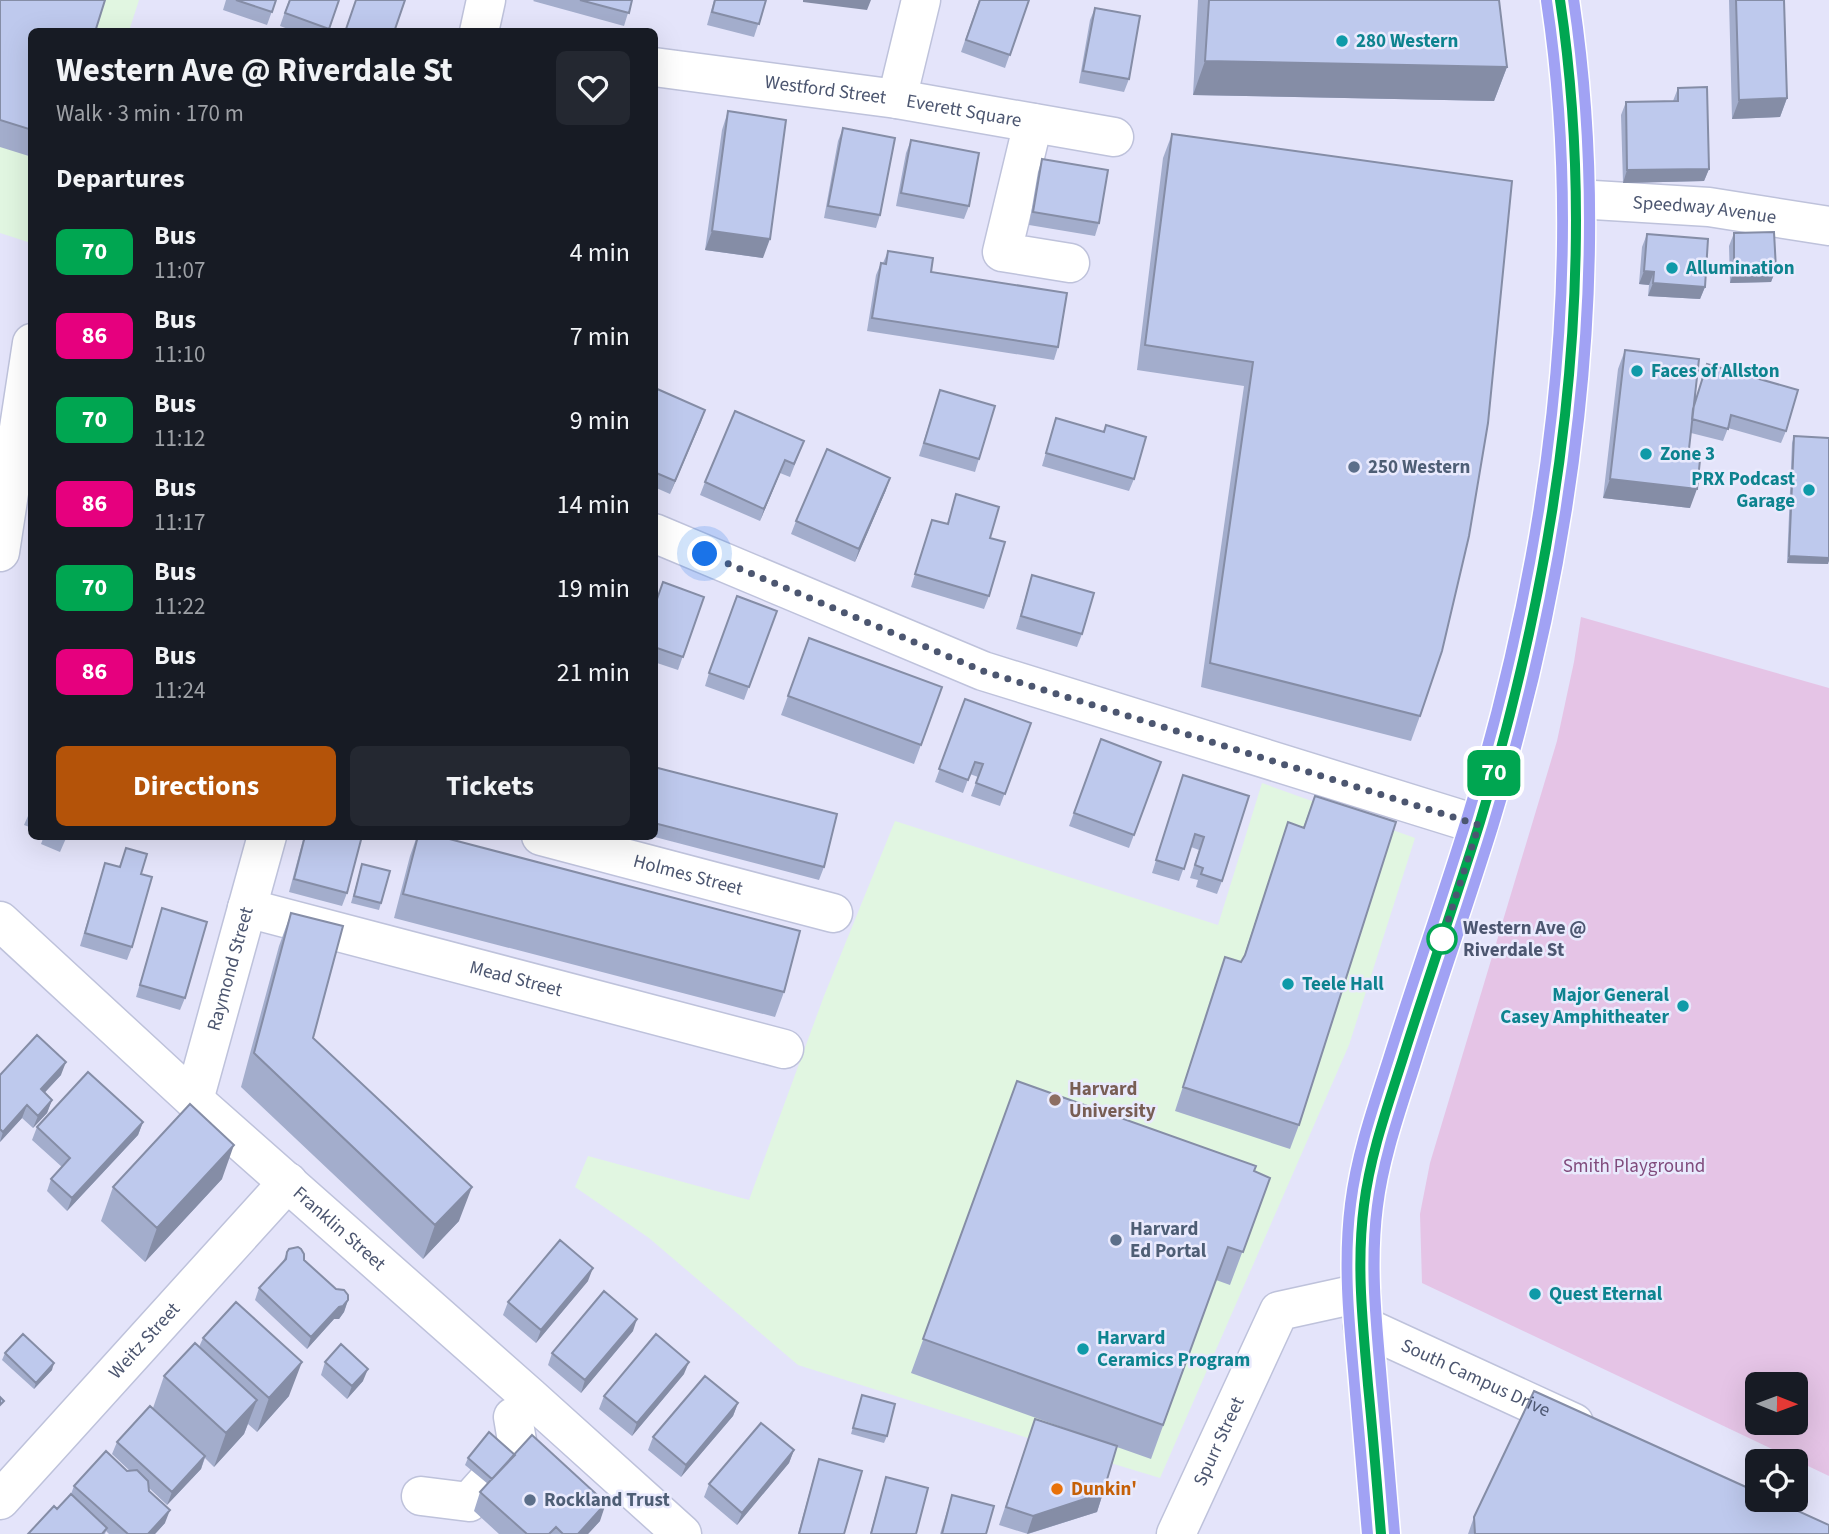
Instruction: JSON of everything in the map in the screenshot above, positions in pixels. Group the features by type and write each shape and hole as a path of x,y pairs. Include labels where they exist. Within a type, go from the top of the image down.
{"main road":[{"path":"1381,1534 1362,1309 1360,1263 1364,1202 1376,1145 1479,825 1508,725 1530,629 1556,482 1569,363 1577,199 1569,58 1560,0"}],"street":[{"path":"479,28 486,0"},
{"name":"Westford Street","path":"658,68 897,99 921,0"},
{"name":"Everett Square","path":"897,99 1114,136"},
{"name":"Everett Square","path":"1033,123 1002,252 1070,263"},
{"name":"Speedway Avenue","path":"1577,199 1709,207 1829,226"},
{"path":"28,369 0,552 28,556"},
{"path":"658,535 983,671 1479,825"},
{"name":"Raymond Street","path":"194,1100 266,840"},
{"name":"Holmes Street","path":"556,840 834,913"},
{"name":"Mead Street","path":"247,908 784,1049"},
{"name":"Franklin Street","path":"0,921 194,1100 530,1396 682,1534"},
{"name":"Weitz Street","path":"0,1500 288,1182"},
{"name":"South Campus Drive","path":"1362,1309 1603,1436"},
{"name":"Spurr Street","path":"1176,1534 1279,1311 1362,1309"},
{"path":"436,1498 469,1502 518,1447 514,1422"}],"shaded area":[{"path":"0,0 139,0 130,28 28,28 28,242 0,233"},
{"name":"Harvard University","path":"1262,783 1415,838 1349,1045 1160,1478 798,1365 649,1238 575,1187 588,1156 749,1200 824,996 895,821 1218,925"}],"green space":[{"name":"Smith Playground","path":"1581,617 1829,688 1829,1476 1808,1466 1808,1449 1772,1449 1422,1283 1420,1214 1430,1163 1557,741"}],"building":[{"path":"0,0 105,0 96,28 28,28 28,129 0,120"},
{"path":"236,0 276,0 272,12"},
{"path":"290,0 339,0 329,28 285,13"},
{"path":"356,0 405,0 395,28 346,28"},
{"path":"580,0 632,0 629,13"},
{"path":"715,0 766,0 759,24 712,12"},
{"path":"980,0 1029,0 1010,55 966,40"},
{"name":"280 Western","path":"1209,0 1499,0 1507,67 1205,61"},
{"path":"1736,0 1784,0 1787,98 1739,100"},
{"path":"1095,8 1140,16 1129,79 1083,71"},
{"path":"1707,87 1709,169 1627,170 1626,102 1678,101 1678,88"},
{"path":"728,111 786,120 770,239 712,231"},
{"path":"843,128 895,138 880,215 828,206"},
{"name":"250 Western","path":"1172,134 1512,181 1488,423 1469,536 1442,651 1420,716 1210,663 1253,362 1145,345"},
{"path":"911,140 979,153 969,206 901,193"},
{"path":"1042,159 1108,170 1099,223 1033,212"},
{"path":"1774,232 1776,269 1734,270 1734,233"},
{"name":"Allumination","path":"1647,234 1708,239 1705,287 1653,283 1654,272 1644,271"},
{"path":"888,251 933,258 931,272 1067,293 1058,347 872,318 881,263 886,264"},
{"name":"Zone 3","path":"1625,350 1699,359 1688,458 1700,460 1697,489 1610,479"},
{"path":"1707,364 1798,390 1786,431 1731,415 1728,429 1692,419"},
{"path":"658,389 705,410 675,481 658,474"},
{"path":"940,390 995,406 979,459 924,443"},
{"path":"735,411 804,441 794,464 785,460 764,509 705,482"},
{"path":"1056,418 1104,432 1106,425 1146,437 1134,479 1046,453"},
{"name":"PRX Podcast Garage","path":"1794,436 1829,438 1829,558 1789,556"},
{"path":"827,449 890,478 859,549 796,521"},
{"path":"956,494 999,507 990,538 1005,542 989,596 915,574 932,520 948,524"},
{"path":"1032,575 1094,593 1082,634 1021,616"},
{"path":"663,582 704,597 683,657 658,648 658,596"},
{"path":"737,596 777,611 749,687 709,673"},
{"path":"809,638 942,687 921,745 788,696"},
{"path":"965,699 1031,723 1005,794 976,783 983,764 975,762 968,780 939,769"},
{"path":"1101,739 1161,762 1134,835 1074,813"},
{"path":"658,768 837,814 824,867 658,824"},
{"path":"1183,775 1249,796 1222,881 1201,874 1203,868 1195,865 1204,837 1195,834 1184,869 1156,860"},
{"name":"Teele Hall","path":"1315,796 1396,822 1299,1125 1183,1087 1225,957 1241,962 1245,955 1288,822 1304,828"},
{"path":"304,840 361,840 347,893 294,879"},
{"path":"417,840 453,840 800,931 784,992 403,894"},
{"path":"126,848 147,854 141,874 152,877 132,947 85,933 105,863 120,867"},
{"path":"362,864 390,871 381,903 354,896"},
{"path":"162,908 207,922 185,998 140,985"},
{"path":"291,913 343,926 313,1038 472,1187 435,1225 254,1053"},
{"path":"37,1035 66,1062 41,1089 52,1100 38,1116 27,1105 3,1132 0,1129 0,1075"},
{"path":"88,1072 143,1122 72,1198 51,1179 70,1158 37,1127"},
{"path":"1017,1081 1256,1166 1254,1171 1270,1178 1243,1252 1228,1247 1163,1425 923,1339"},
{"path":"190,1104 234,1145 157,1228 113,1187"},
{"path":"560,1240 593,1268 541,1330 508,1302"},
{"path":"298,1247 304,1254 304,1260 336,1289 344,1290 348,1295 343,1306 311,1337 259,1288 286,1259 289,1249"},
{"path":"604,1291 637,1319 585,1380 552,1353"},
{"path":"236,1302 302,1362 269,1398 203,1338"},
{"path":"23,1334 54,1363 36,1383 5,1353"},
{"path":"656,1334 689,1362 637,1423 604,1396"},
{"path":"195,1343 257,1400 226,1433 164,1376"},
{"path":"341,1344 368,1369 352,1386 325,1362"},
{"path":"705,1376 738,1403 686,1465 653,1437"},
{"path":"1534,1391 1745,1487 1745,1512 1800,1512 1829,1525 1829,1534 1475,1534 1474,1517"},
{"path":"862,1395 895,1404 887,1436 853,1428"},
{"path":"150,1406 205,1456 172,1492 117,1442"},
{"name":"Dunkin'","path":"1035,1419 1117,1446 1103,1493 1033,1516 1006,1507"},
{"path":"761,1423 794,1450 742,1513 709,1484"},
{"path":"489,1432 515,1455 492,1479 468,1458"},
{"name":"Rockland Trust","path":"532,1435 606,1503 578,1534 563,1534 556,1527 549,1534 527,1534 480,1492"},
{"path":"106,1451 127,1471 137,1470 148,1481 149,1491 170,1510 148,1534 128,1534 74,1486"},
{"path":"819,1459 862,1471 844,1534 799,1534"},
{"path":"886,1477 928,1488 916,1534 871,1534"},
{"path":"71,1494 107,1528 102,1534 28,1534 54,1506 57,1509"},
{"path":"952,1495 994,1506 986,1534 942,1534"}],"bus line":[{"name":"70","path":"1381,1534 1362,1304 1360,1263 1364,1202 1376,1145 1511,715 1547,538 1566,402 1577,199 1569,58 1560,0"}],"place":[{"name":"280 Western","path":"1342,41"},
{"name":"Allumination","path":"1672,268"},
{"name":"Faces of Allston","path":"1637,371"},
{"name":"Zone 3","path":"1646,454"},
{"name":"250 Western","path":"1354,467"},
{"name":"PRX Podcast Garage","path":"1809,490"},
{"name":"Western Ave @ Riverdale St","path":"1442,939"},
{"name":"Teele Hall","path":"1288,984"},
{"name":"Major General Casey Amphitheater","path":"1683,1006"},
{"name":"Harvard University","path":"1055,1100"},
{"name":"Harvard Ed Portal","path":"1116,1240"},
{"name":"Quest Eternal","path":"1535,1294"},
{"name":"Harvard Ceramics Program","path":"1083,1349"},
{"name":"Dunkin'","path":"1057,1489"},
{"name":"Rockland Trust","path":"530,1500"}],"route":[{"path":"705,554 983,671 1479,825 1442,939"}]}
